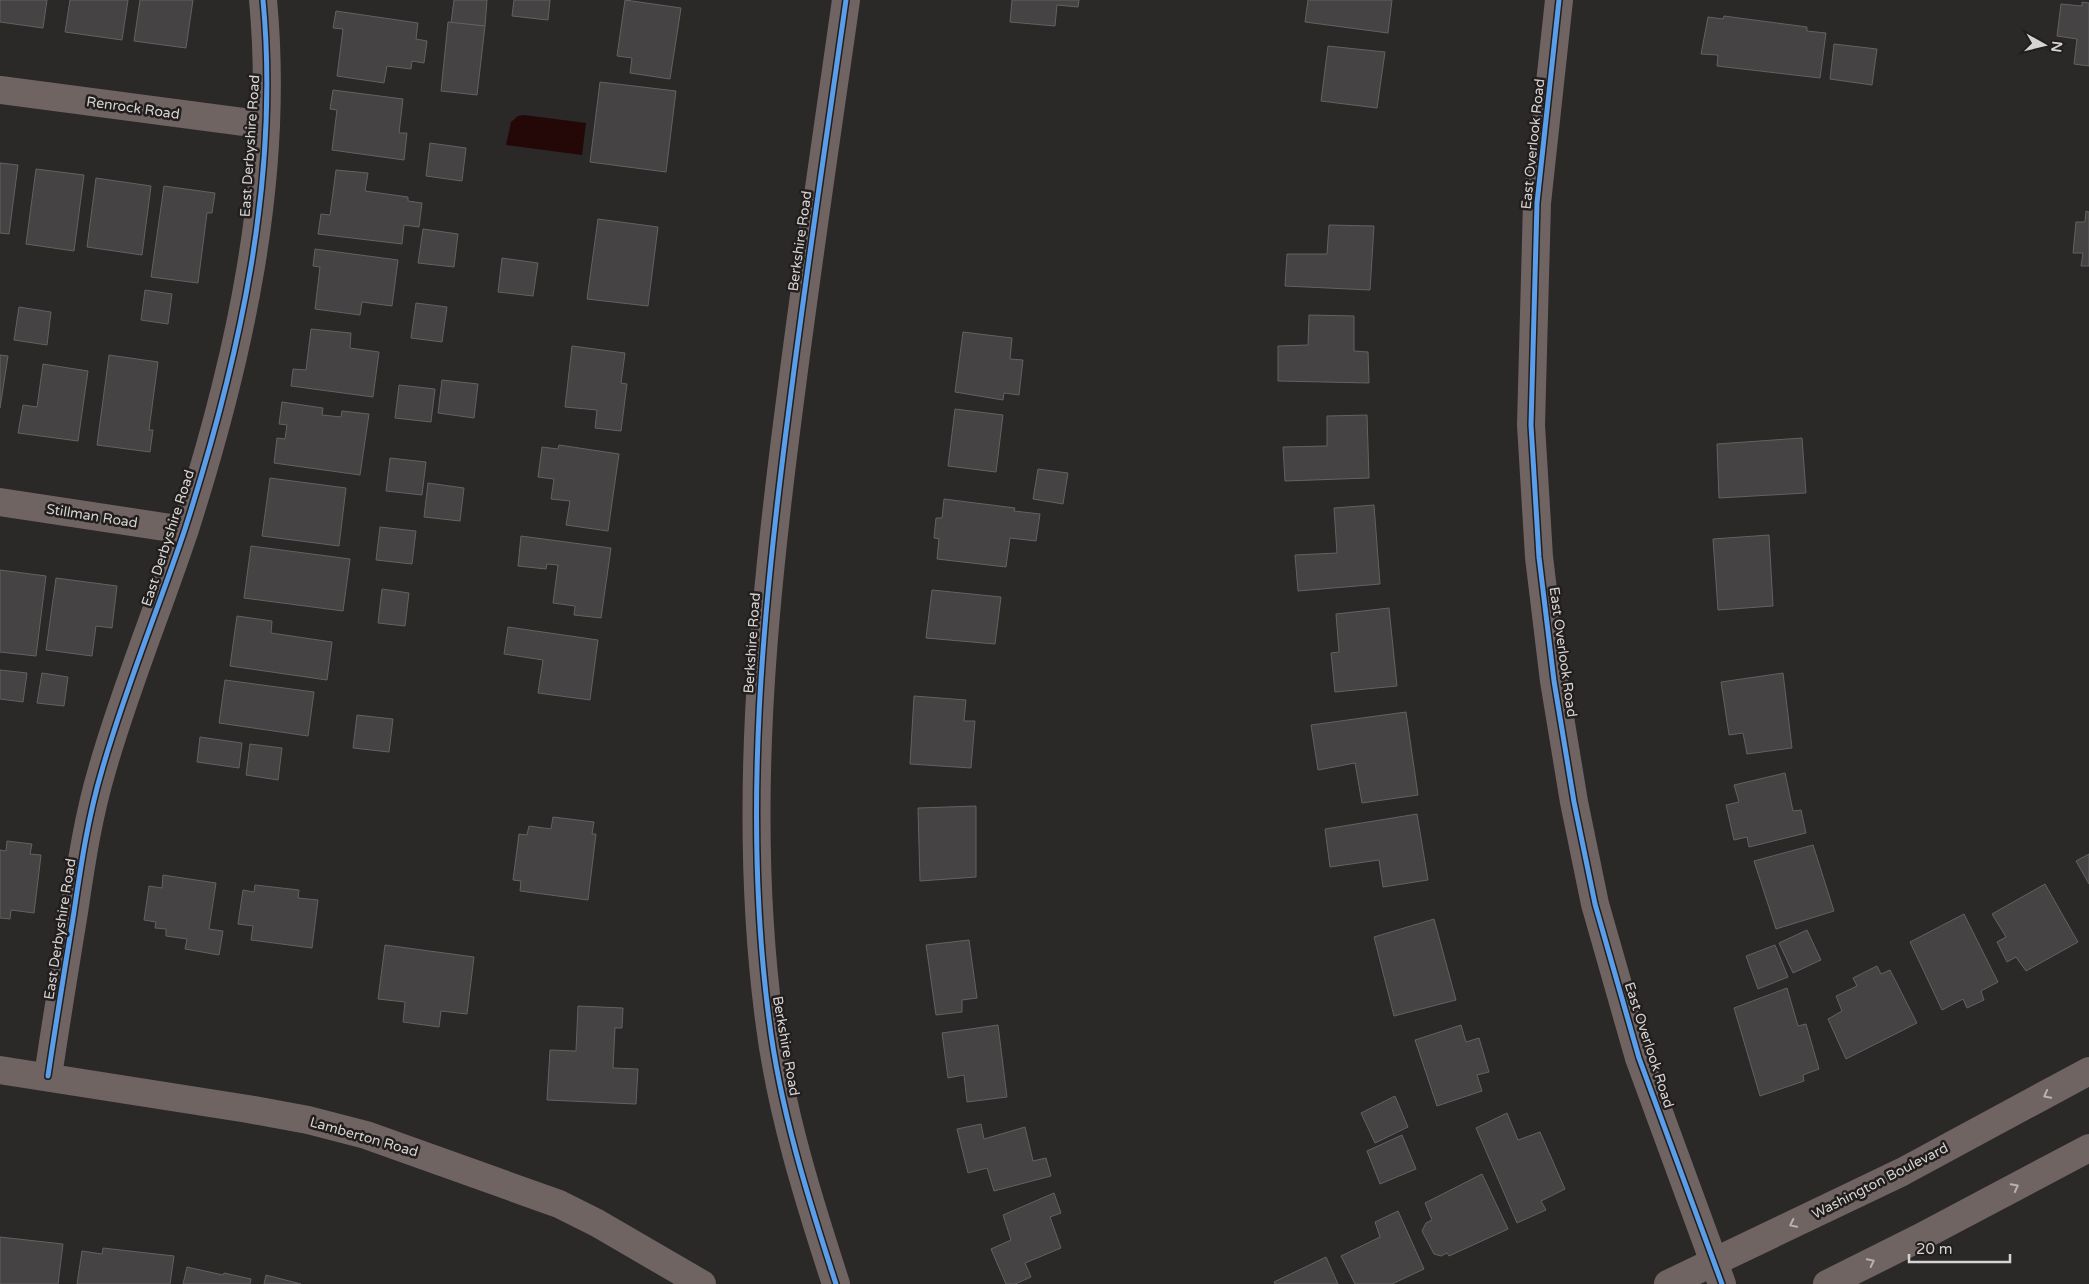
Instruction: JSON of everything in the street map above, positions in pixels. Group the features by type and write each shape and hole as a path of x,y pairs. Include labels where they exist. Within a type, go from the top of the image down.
{"street":[{"name":"East Derbyshire Road","path":"48,1076 85,845 101,772 121,708 184,530 216,426 243,307 256,226 266,125 267,73 263,0"},
{"name":"Berkshire Road","path":"836,1284 787,1115 769,1022 760,939 756,808 758,719 772,539 846,0"},
{"name":"East Overlook Road","path":"1559,0 1537,203 1531,406 1531,435 1542,585 1554,681 1571,784 1595,904 1639,1058 1718,1273"},
{"name":"Renrock Road","path":"0,90 266,125"},
{"name":"Stillman Road","path":"0,502 184,530"},
{"name":"Lamberton Road","path":"0,1070 48,1076 308,1120 366,1135 559,1204 598,1223 702,1284"},
{"name":"Washington Boulevard","path":"1668,1284 1718,1273 2089,1071"},
{"path":"1827,1284 1919,1238 2089,1148"}],"shaded area":[{"path":"524,115 586,123 582,155 506,145 511,122 518,116"}],"building":[{"path":"0,0 47,0 43,28 0,22"},
{"path":"70,0 128,0 122,40 65,32"},
{"path":"140,0 193,0 186,48 134,41"},
{"path":"454,0 487,0 485,26 451,23"},
{"path":"514,0 550,0 548,20 512,16"},
{"path":"625,0 681,8 670,79 630,73 632,58 617,56"},
{"path":"1012,0 1079,0 1078,7 1057,5 1055,26 1010,22"},
{"path":"1308,0 1392,0 1388,33 1305,22"},
{"path":"2082,2 2089,3 2089,66 2074,64 2077,39 2057,36 2061,4 2082,6"},
{"path":"336,11 418,23 416,39 427,41 424,63 412,61 411,69 387,66 384,83 337,76 343,29 333,28"},
{"path":"1724,16 1807,27 1807,31 1826,33 1820,78 1717,66 1718,55 1701,54 1708,17 1723,19"},
{"path":"448,22 485,26 477,95 441,91"},
{"path":"1834,44 1877,49 1872,85 1830,79"},
{"path":"1328,46 1385,52 1377,108 1321,101"},
{"path":"600,82 676,91 666,172 590,162"},
{"path":"333,90 403,99 399,133 407,133 404,160 332,150 337,110 330,109"},
{"path":"430,143 466,148 462,181 426,176"},
{"path":"0,163 18,165 9,234 0,233"},
{"path":"36,169 84,175 74,251 26,244"},
{"path":"336,170 368,173 365,191 408,197 408,201 422,203 419,227 404,225 402,244 318,234 321,214 330,215"},
{"path":"96,178 151,186 142,255 87,247"},
{"path":"164,186 215,193 212,213 207,213 198,283 151,277"},
{"path":"2086,211 2089,212 2089,266 2081,266 2083,253 2073,253 2076,222 2085,222"},
{"path":"598,219 658,227 648,306 587,299"},
{"path":"1329,225 1374,226 1370,290 1285,286 1287,254 1327,254"},
{"path":"423,229 458,234 454,267 418,263"},
{"path":"315,249 398,260 392,306 362,302 360,315 315,309 320,267 313,266"},
{"path":"502,258 538,263 533,296 498,292"},
{"path":"145,290 172,294 168,324 141,320"},
{"path":"416,303 447,307 442,342 411,338"},
{"path":"19,307 51,312 47,345 14,340"},
{"path":"1309,315 1354,316 1354,351 1368,352 1369,383 1278,381 1278,346 1308,345"},
{"path":"311,329 351,333 350,348 379,352 373,397 291,386 293,369 306,370"},
{"path":"963,332 1012,338 1010,359 1023,360 1019,395 1004,393 1003,400 955,392"},
{"path":"572,346 625,353 621,383 627,384 621,431 595,428 597,410 565,407"},
{"path":"0,355 8,356 0,408"},
{"path":"109,355 158,362 149,430 153,430 150,452 97,445"},
{"path":"43,364 88,371 78,441 18,433 23,405 37,407"},
{"path":"442,380 478,384 474,418 438,413"},
{"path":"399,385 435,389 431,422 395,418"},
{"path":"282,402 323,408 322,415 341,417 342,411 369,414 360,475 274,463 277,438 285,439 287,425 279,424"},
{"path":"955,409 1003,415 996,472 948,466"},
{"path":"1367,415 1369,478 1285,481 1283,447 1327,446 1327,416"},
{"path":"1802,438 1806,493 1719,498 1717,444"},
{"path":"559,445 619,454 608,531 566,525 570,501 551,499 554,479 538,477 542,447 558,449"},
{"path":"390,458 426,462 422,495 386,491"},
{"path":"1038,469 1068,473 1063,504 1033,499"},
{"path":"270,478 346,488 339,546 262,536"},
{"path":"428,483 464,488 460,521 424,517"},
{"path":"944,499 1015,508 1014,511 1040,514 1036,541 1010,538 1006,567 937,559 939,539 934,538 936,518 942,518"},
{"path":"1374,505 1380,584 1298,591 1295,555 1337,553 1334,508"},
{"path":"380,527 416,531 412,564 376,560"},
{"path":"1769,535 1773,606 1718,610 1713,539"},
{"path":"521,536 611,548 601,618 574,615 575,606 553,603 558,565 547,564 546,569 518,566"},
{"path":"251,546 350,559 343,611 244,598"},
{"path":"0,570 46,576 36,656 0,652"},
{"path":"56,578 117,586 112,628 96,626 92,656 46,650"},
{"path":"382,589 409,593 405,626 378,623"},
{"path":"932,590 1001,597 995,644 926,638"},
{"path":"1389,608 1397,686 1335,692 1331,653 1339,652 1336,614"},
{"path":"237,616 272,621 271,633 332,642 327,680 230,666"},
{"path":"508,627 598,640 590,700 538,693 543,660 504,654"},
{"path":"0,670 27,673 23,702 0,699"},
{"path":"42,673 68,677 64,706 37,703"},
{"path":"1783,673 1792,748 1747,754 1743,733 1729,735 1721,682"},
{"path":"225,680 314,692 308,736 219,723"},
{"path":"914,696 966,700 964,721 975,721 971,768 910,764"},
{"path":"1406,712 1418,795 1362,803 1355,763 1318,770 1311,725"},
{"path":"357,715 393,719 389,752 353,748"},
{"path":"200,737 242,743 239,768 197,762"},
{"path":"250,744 282,748 278,780 246,775"},
{"path":"1785,773 1793,811 1801,810 1806,833 1749,847 1747,837 1734,840 1726,805 1739,802 1734,785"},
{"path":"976,806 976,877 920,881 918,808"},
{"path":"1417,814 1428,880 1383,887 1379,860 1330,867 1325,829"},
{"path":"553,817 594,822 592,834 596,834 588,900 520,891 521,881 513,880 519,834 527,835 529,826 551,829"},
{"path":"7,841 32,844 30,854 41,855 34,913 11,910 10,919 0,918 0,850 6,851"},
{"path":"1813,845 1834,911 1776,929 1754,861"},
{"path":"2089,854 2089,884 2076,861"},
{"path":"163,875 216,883 209,929 223,931 219,955 185,949 187,939 166,936 166,929 155,928 156,922 144,920 149,886 162,888"},
{"path":"2045,884 2078,942 2026,971 2016,957 2007,962 1997,942 2006,937 1992,914"},
{"path":"255,885 299,890 298,898 318,900 312,948 251,940 253,926 238,924 243,890 254,892"},
{"path":"1964,914 1998,982 1981,991 1984,1000 1967,1008 1963,999 1942,1010 1910,942"},
{"path":"1434,919 1456,1000 1394,1016 1374,937"},
{"path":"1807,930 1821,960 1793,973 1779,943"},
{"path":"969,940 977,998 962,1000 962,1012 936,1015 926,945"},
{"path":"385,945 474,957 467,1014 441,1011 439,1027 403,1022 405,1002 378,999"},
{"path":"1775,945 1788,977 1758,989 1746,956"},
{"path":"1877,966 1881,974 1890,970 1917,1023 1846,1059 1828,1019 1842,1011 1836,996 1857,986 1853,978"},
{"path":"1787,988 1798,1026 1806,1024 1819,1069 1803,1075 1804,1081 1760,1096 1734,1008"},
{"path":"578,1006 623,1008 622,1028 615,1028 613,1068 638,1069 636,1104 547,1100 550,1050 576,1051"},
{"path":"998,1025 1007,1097 967,1102 964,1075 948,1078 942,1033"},
{"path":"1461,1025 1466,1042 1479,1038 1489,1072 1477,1075 1482,1091 1437,1106 1415,1040"},
{"path":"1395,1096 1408,1127 1375,1143 1361,1113"},
{"path":"1507,1113 1518,1140 1540,1132 1565,1189 1541,1201 1546,1210 1517,1223 1476,1128"},
{"path":"981,1124 984,1139 1025,1127 1033,1161 1046,1158 1051,1176 994,1191 987,1168 968,1173 957,1129"},
{"path":"1402,1135 1416,1169 1380,1184 1367,1151"},
{"path":"1482,1174 1508,1229 1449,1256 1447,1253 1441,1256 1434,1254 1422,1231 1426,1223 1432,1220 1425,1203"},
{"path":"1054,1193 1061,1213 1050,1217 1061,1248 1025,1263 1031,1277 1015,1284 1006,1284 991,1249 1011,1240 1003,1215"},
{"path":"1398,1211 1424,1269 1392,1284 1355,1284 1341,1256 1380,1237 1375,1222"},
{"path":"0,1237 63,1244 58,1284 0,1284"},
{"path":"103,1248 174,1256 170,1284 77,1284 82,1251 102,1254"},
{"path":"1326,1257 1338,1284 1275,1284 1274,1282"},
{"path":"187,1267 251,1279 250,1284 183,1284"},
{"path":"266,1275 301,1284 264,1284"}],"cycle path":[{"path":"48,1076 82,859 97,788 121,710 185,529 205,465 238,335 251,268 266,134 267,67 263,0"},
{"path":"836,1284 796,1153 774,1053 761,942 757,864 757,787 764,632 780,478 846,0"},
{"path":"1559,0 1537,203 1531,425 1539,557 1554,681 1574,802 1595,904 1639,1058 1722,1284"}]}
